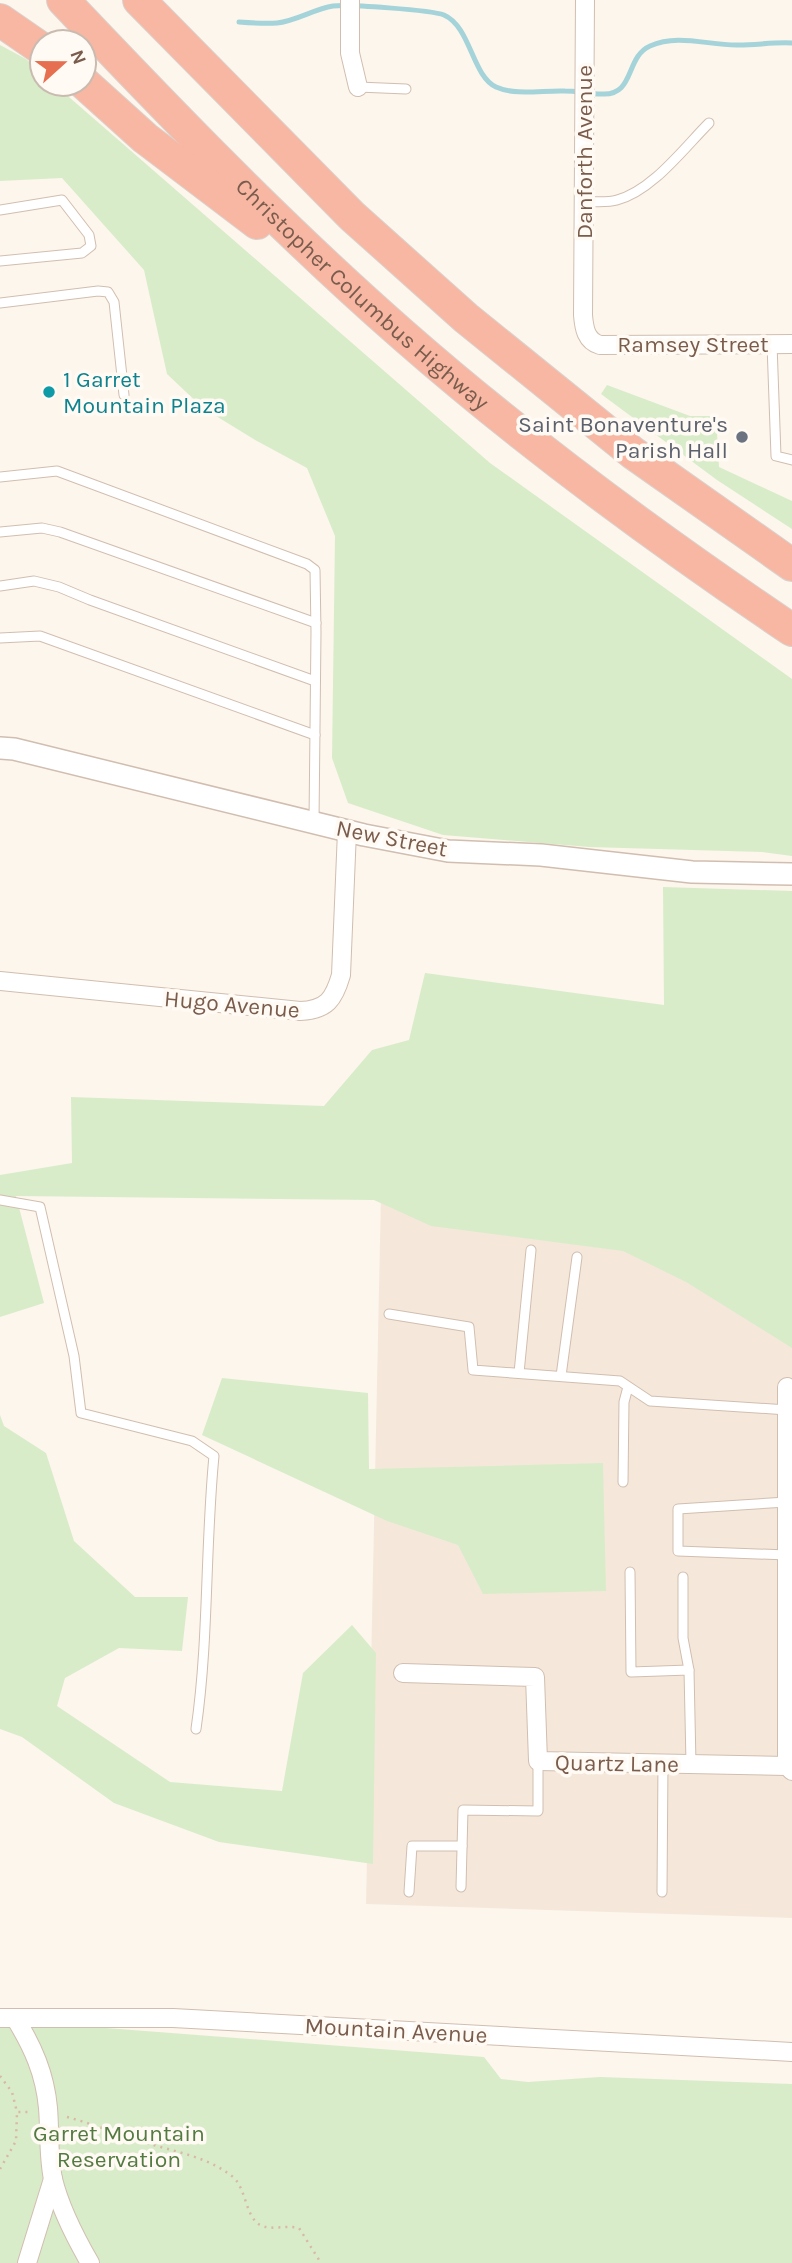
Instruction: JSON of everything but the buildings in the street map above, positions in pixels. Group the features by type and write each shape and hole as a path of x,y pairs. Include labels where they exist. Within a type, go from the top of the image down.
{"highway":[{"name":"Christopher Columbus Highway","path":"64,0 243,187 411,342 499,416 598,493 792,630"},
{"path":"142,2 352,216 467,318 633,453 792,565"},
{"path":"0,20 28,39"},
{"path":"98,96 145,138 411,342"}],"street":[{"name":"Danforth Avenue","path":"583,305 584,0"},
{"path":"350,7 350,53 358,87"},
{"name":"Ramsey Street","path":"583,305 584,328 589,339 600,345 792,344"},
{"name":"New Street","path":"0,748 15,749 347,831 447,851 541,855 692,872 792,874"},
{"name":"Hugo Avenue","path":"0,981 300,1012 318,1009 336,993 341,975 347,831"},
{"path":"787,1387 790,1432 787,1502 790,1768"},
{"name":"Quartz Lane","path":"403,1674 535,1677 538,1761 790,1768"},
{"path":"8,2018 30,2042 42,2069 53,2179 72,2231 90,2263"},
{"name":"Mountain Avenue","path":"8,2018 173,2018 792,2052"},
{"path":"27,2263 53,2179"}],"lane":[{"path":"358,87 406,89"},
{"path":"584,202 615,201 634,194 652,182 709,123"},
{"path":"0,210 62,200 89,236 91,246 82,253 0,261"},
{"path":"0,303 99,290 108,292 114,302 124,395"},
{"path":"772,344 776,456 792,460"},
{"path":"0,477 57,471 307,564 315,570 314,822"},
{"path":"0,532 42,528 60,532 316,623"},
{"path":"0,586 34,582 59,587 315,681"},
{"path":"0,638 40,636 315,735"},
{"path":"0,1200 40,1207 74,1356 81,1413 192,1441 214,1456 208,1513 207,1620 196,1730"},
{"path":"519,1373 531,1250"},
{"path":"561,1376 577,1257"},
{"path":"389,1314 469,1327 473,1370 620,1381 650,1401 787,1410"},
{"path":"623,1482 624,1402 628,1387"},
{"path":"787,1502 678,1509 678,1551 787,1555"},
{"path":"630,1572 631,1672 689,1671"},
{"path":"683,1577 683,1638 689,1671 691,1764"},
{"path":"461,1887 463,1810 538,1811 538,1761"},
{"path":"662,1892 663,1763"},
{"path":"409,1892 412,1846 462,1846"}],"path":[{"path":"0,2076 12,2092 17,2112 16,2141 0,2169"},
{"path":"17,2112 48,2112 185,2152 218,2168 234,2178 244,2192 258,2224 269,2228 288,2225 299,2228 308,2240 316,2259 321,2263"}],"shaded area":[{"path":"381,1194 621,1219 792,1306 792,1918 366,1904"}],"green space":[{"path":"0,45 28,61 28,98 70,98 490,463 792,679 792,856 762,852 589,847 443,835 348,803 332,758 335,536 307,468 203,408 167,374 144,270 62,178 0,181"},
{"path":"607,385 690,416 716,416 719,467 792,501 792,529 717,480 601,394"},
{"path":"663,887 792,891 792,1348 686,1282 623,1251 431,1226 374,1200 16,1196 44,1303 0,1317 0,1175 72,1163 71,1097 324,1106 372,1050 409,1040 425,973 664,1005"},
{"path":"222,1378 368,1393 369,1469 603,1463 606,1591 483,1594 458,1545 387,1521 202,1435"},
{"path":"0,1415 4,1426 46,1453 74,1541 135,1597 188,1597 182,1651 119,1648 65,1678 57,1706 170,1782 282,1791 303,1673 352,1625 376,1653 373,1864 219,1842 114,1803 22,1737 0,1729"},
{"name":"Garret Mountain Reservation","path":"80,2026 484,2057 501,2079 528,2082 600,2077 792,2084 792,2263 0,2263 0,2027"}],"waterway":[{"path":"239,22 277,23 333,6 436,13 453,21 460,30 488,81 504,90 521,92 613,93 625,83 642,51 661,42 683,40 728,45 792,43"}],"place":[{"name":"1 Garret Mountain Plaza","path":"49,392"},
{"name":"Saint Bonaventure's Parish Hall","path":"742,437"}]}
